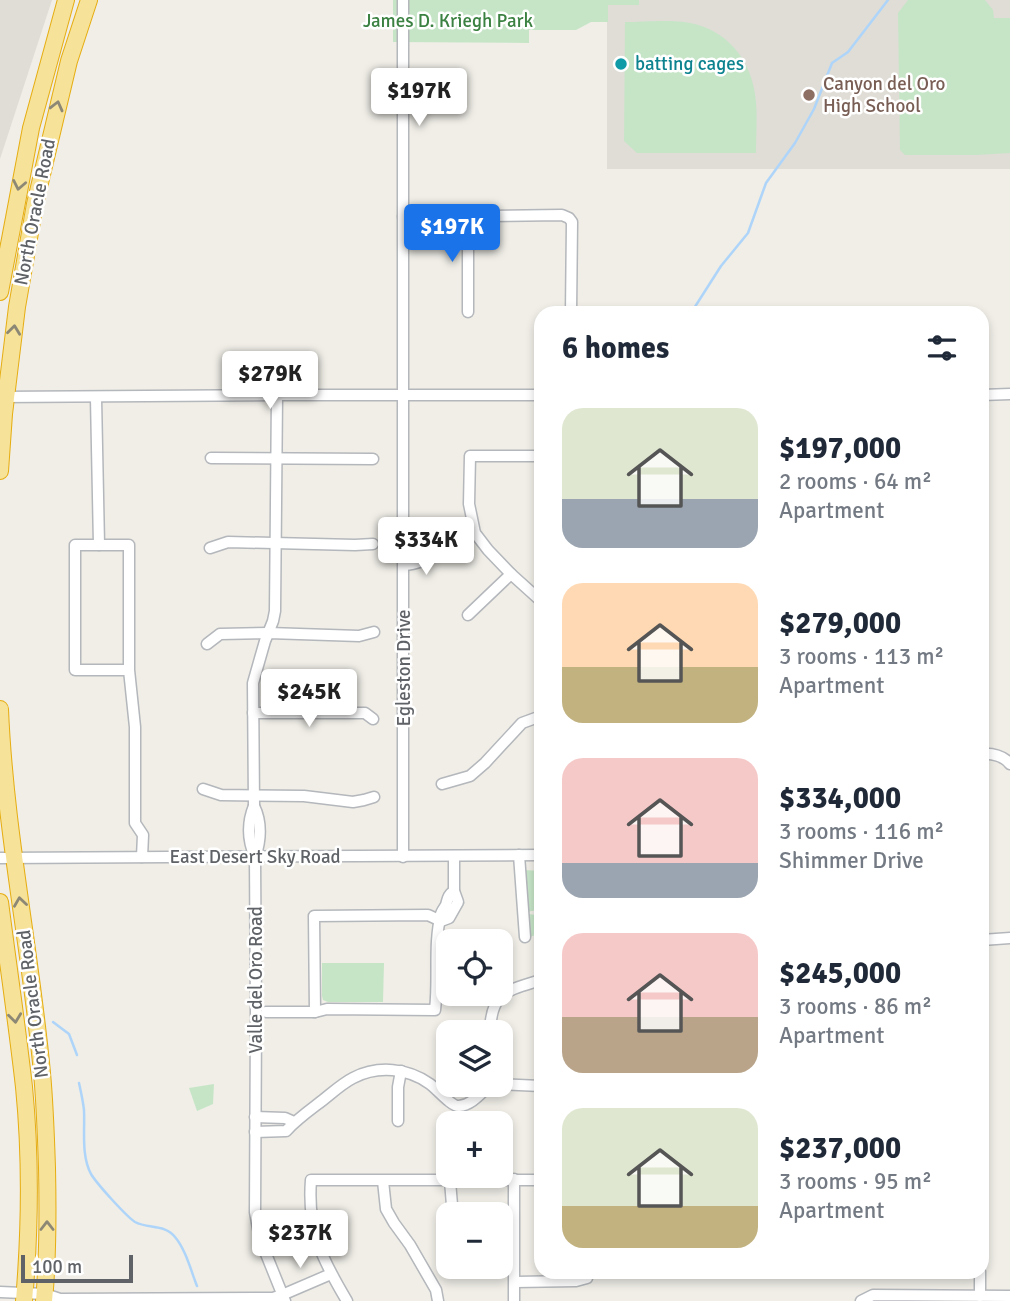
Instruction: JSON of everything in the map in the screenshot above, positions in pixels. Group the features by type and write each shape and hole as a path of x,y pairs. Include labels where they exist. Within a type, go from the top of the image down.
{"highway":[{"name":"North Oracle Road","path":"0,292 31,128 66,0"},
{"name":"North Oracle Road","path":"0,471 3,397 35,204 69,61 89,0"},
{"name":"North Oracle Road","path":"0,709 7,857 42,1074 51,1299"},
{"name":"North Oracle Road","path":"0,902 24,1088 29,1224 24,1297"}],"street":[{"name":"Egleston Drive","path":"403,0 403,857"},
{"path":"403,217 562,215 569,218 572,222 571,306"},
{"path":"468,217 468,312"},
{"path":"989,395 1010,394"},
{"name":"Valle del Oro Road","path":"277,395 275,601 273,621 253,677 254,801 250,817 250,845 255,857 254,1212 260,1239 284,1298"},
{"path":"3,397 534,395"},
{"path":"96,398 99,545"},
{"path":"534,456 470,456 469,505 475,533 511,575 534,595"},
{"path":"211,458 373,459"},
{"path":"404,536 444,540 475,533"},
{"path":"404,560 430,554 475,533"},
{"path":"424,538 430,554"},
{"path":"210,548 228,542 373,544"},
{"path":"129,670 75,670 75,545 129,545 129,670 135,727 135,823 143,835 142,857"},
{"path":"468,615 511,575"},
{"path":"206,644 220,634 359,636 374,632"},
{"path":"253,713 365,713 373,719"},
{"path":"442,784 470,776 522,723 534,719"},
{"path":"989,754 1009,759"},
{"path":"203,789 254,801 304,796 353,802 374,797"},
{"path":"514,855 525,937"},
{"name":"East Desert Sky Road","path":"7,857 534,855"},
{"path":"314,1012 314,916 428,915 440,921 449,918 458,902 454,891 454,857"},
{"path":"266,1012 314,1012 327,1009 435,1010 440,921"},
{"path":"989,940 1010,938"},
{"path":"490,1020 498,1000 511,989 534,982"},
{"path":"255,1132 286,1131 351,1079 374,1071 401,1071 418,1076 436,1088"},
{"path":"398,1121 401,1071"},
{"path":"513,1085 534,1086"},
{"path":"445,1097 452,1105 459,1106 476,1097"},
{"path":"255,1117 285,1118 294,1122"},
{"path":"346,1301 314,1234 309,1202 311,1180 436,1181"},
{"path":"514,1301 514,1180 534,1180"},
{"path":"383,1181 386,1209 436,1290 438,1301"},
{"path":"0,1292 51,1299 284,1298 331,1274"},
{"path":"515,1282 582,1279"},
{"path":"980,1279 980,1296"},
{"path":"862,1301 873,1295 1010,1296"}],"shaded area":[{"path":"0,0 52,0 0,159"},
{"name":"Canyon del Oro High School","path":"639,0 1010,0 1010,169 607,169 607,5 639,5"}],"green space":[{"name":"James D. Kriegh Park","path":"393,0 639,0 639,5 608,5 608,22 591,22 576,30 529,30 529,43 393,42"},
{"path":"908,0 985,0 993,10 994,18 1010,18 1010,153 905,155 900,150 898,13"},
{"path":"625,22 690,23 715,32 734,48 748,69 755,94 756,153 637,153 624,141"},
{"path":"524,870 534,871 534,910 527,912"},
{"path":"528,914 534,915 534,935 530,937"},
{"path":"322,963 384,963 383,1002 323,1000"},
{"path":"214,1084 213,1104 197,1111 189,1088"}],"waterway":[{"path":"695,306 721,266 748,233 766,183 795,143 814,109 832,63 848,52 888,0"},
{"path":"53,1022 69,1034 77,1055"},
{"path":"79,1083 84,1110 85,1151 91,1174 135,1222 161,1228 175,1237 185,1254 197,1286"}],"place":[{"name":"batting cages","path":"621,64"},
{"name":"Canyon del Oro High School","path":"809,95"}]}
